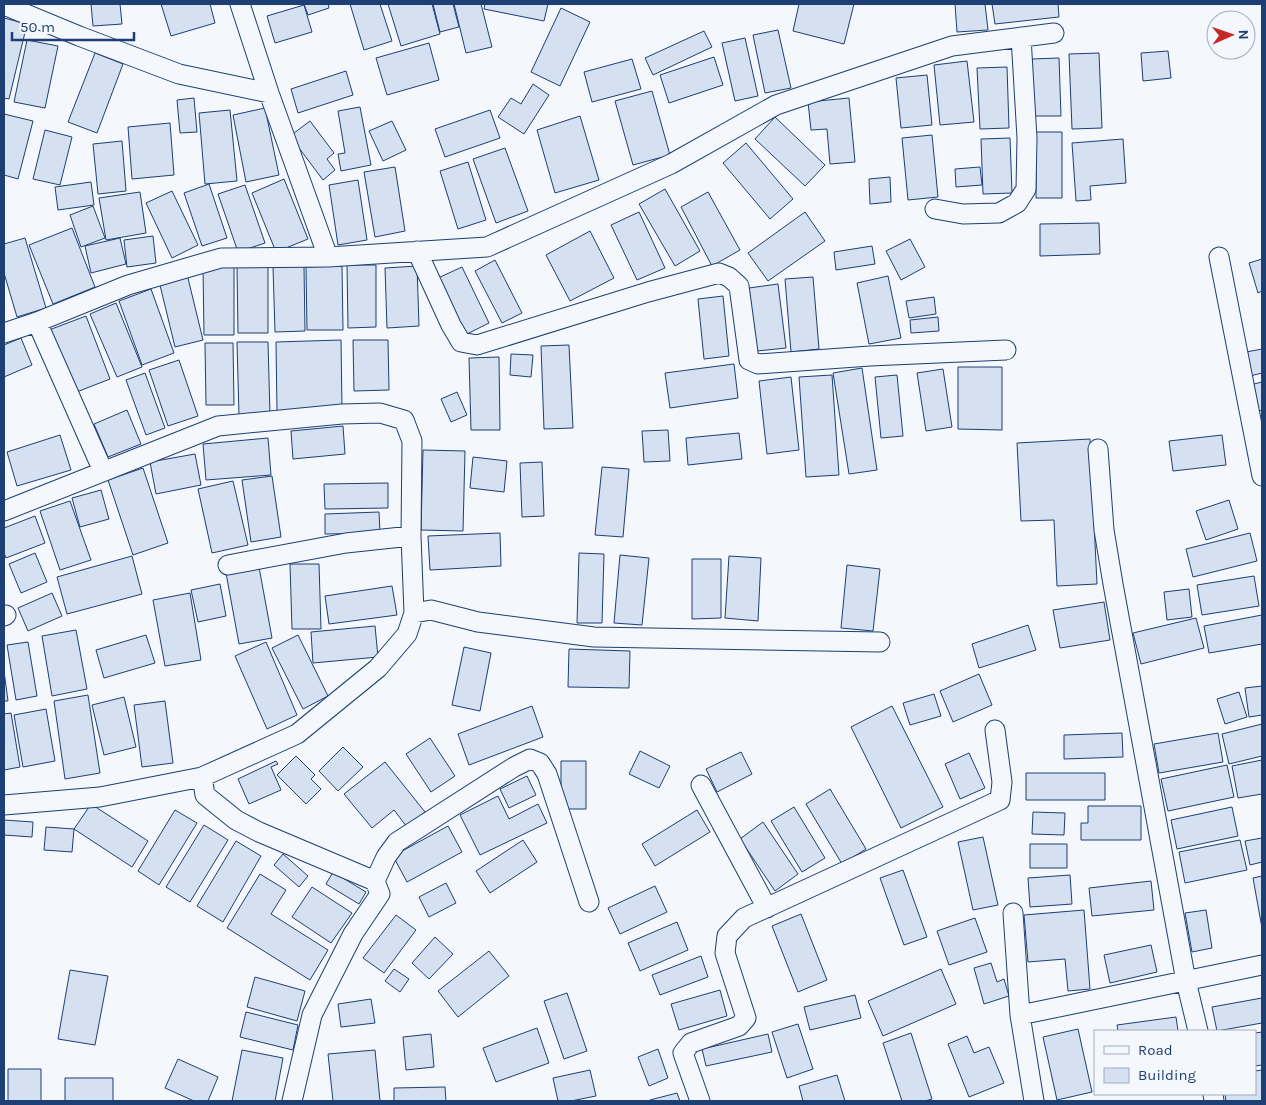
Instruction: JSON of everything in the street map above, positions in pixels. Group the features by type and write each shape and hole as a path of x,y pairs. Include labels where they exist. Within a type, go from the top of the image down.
{"street":[{"path":"4,5 179,74 269,94"},
{"path":"245,5 269,94 328,257"},
{"path":"4,333 37,322 128,285 221,258 328,257 488,247 671,164 776,105 952,46 1054,33"},
{"path":"935,209 963,214 999,213 1017,203 1026,189 1027,138 1021,37"},
{"path":"417,251 451,325 461,342 477,345 648,292 719,273 729,277 740,286 749,360 758,364 870,356 1006,350"},
{"path":"1219,256 1262,476"},
{"path":"37,322 103,471"},
{"path":"4,511 218,426 342,414 380,413 404,420 412,441 411,536 414,613 407,634 378,668 297,734 202,777 100,797 4,806"},
{"path":"1098,449 1104,530 1186,981 1198,1030"},
{"path":"228,565 346,543 411,536"},
{"path":"414,613 431,610 478,622 594,637 880,642"},
{"path":"700,1101 683,1053 691,1043 739,1026 746,1018 725,953 727,936 744,918 1000,800 1002,782 995,730"},
{"path":"292,1101 312,1015 353,934 380,894 376,880 386,857 397,842 514,767 530,759 540,763 547,774 589,902"},
{"path":"202,777 205,795 236,820 258,832 376,880"},
{"path":"701,784 767,908"},
{"path":"1013,913 1020,1015 1031,1101"},
{"path":"1020,1015 1262,965"}],"building":[{"path":"91,4 120,4 122,24 93,26"},
{"path":"161,4 210,4 215,23 171,36"},
{"path":"304,4 328,4 329,8 308,15"},
{"path":"350,4 380,4 392,41 364,50"},
{"path":"388,4 432,4 440,34 401,46"},
{"path":"433,4 453,4 459,27 440,32"},
{"path":"454,4 481,4 492,47 466,53"},
{"path":"485,4 548,4 544,21 484,9"},
{"path":"799,4 854,4 844,44 793,31"},
{"path":"955,4 985,4 988,30 957,32"},
{"path":"992,4 1058,4 1059,17 995,24"},
{"path":"304,5 312,32 275,43 267,16"},
{"path":"561,8 590,22 560,86 531,72"},
{"path":"4,18 27,24 9,99 4,98"},
{"path":"778,30 791,88 765,93 753,35"},
{"path":"704,31 712,47 653,75 645,58"},
{"path":"745,38 758,96 735,101 722,43"},
{"path":"27,40 58,46 45,108 14,102"},
{"path":"429,43 439,80 387,95 376,58"},
{"path":"1168,51 1171,78 1143,81 1141,53"},
{"path":"95,53 123,64 97,133 68,122"},
{"path":"1099,53 1102,128 1072,129 1069,54"},
{"path":"714,57 723,85 669,103 660,75"},
{"path":"1059,58 1061,116 1033,116 1032,59"},
{"path":"632,59 641,89 592,102 584,72"},
{"path":"967,61 974,122 940,125 934,65"},
{"path":"1007,67 1009,128 980,129 977,68"},
{"path":"346,71 353,95 298,113 291,89"},
{"path":"927,75 932,125 901,128 896,78"},
{"path":"533,84 549,95 524,134 498,117 511,98 521,104"},
{"path":"652,91 670,155 633,165 615,101"},
{"path":"194,98 197,132 180,133 177,100"},
{"path":"849,98 855,162 830,164 827,129 811,130 808,102"},
{"path":"360,107 371,165 341,171 338,154 345,153 338,111"},
{"path":"265,108 279,175 246,182 233,115"},
{"path":"230,110 237,181 205,184 199,113"},
{"path":"490,110 500,138 445,157 435,129"},
{"path":"4,114 33,121 18,179 4,175"},
{"path":"580,116 599,180 555,193 537,130"},
{"path":"775,117 825,165 805,186 755,139"},
{"path":"310,121 334,153 327,159 335,170 323,180 290,136"},
{"path":"392,121 406,150 383,161 369,131"},
{"path":"170,123 174,175 132,179 128,127"},
{"path":"45,130 72,137 60,185 33,179"},
{"path":"1036,132 1062,132 1062,198 1036,198"},
{"path":"932,135 938,197 908,200 902,138"},
{"path":"1010,138 1012,193 983,194 981,139"},
{"path":"1123,139 1126,183 1090,186 1091,200 1076,201 1072,143"},
{"path":"122,141 126,191 98,194 93,144"},
{"path":"746,143 793,199 770,219 723,163"},
{"path":"505,148 528,211 496,223 473,159"},
{"path":"468,162 486,220 458,229 440,171"},
{"path":"395,167 405,231 375,237 364,172"},
{"path":"980,167 982,185 956,187 955,169"},
{"path":"890,177 891,202 870,204 869,179"},
{"path":"284,179 308,239 276,252 252,193"},
{"path":"358,180 367,240 338,245 329,185"},
{"path":"91,182 94,205 58,210 55,187"},
{"path":"209,184 227,238 202,246 184,193"},
{"path":"245,185 265,243 238,252 218,194"},
{"path":"665,189 700,251 675,266 639,204"},
{"path":"172,191 198,245 172,258 146,203"},
{"path":"140,192 146,233 106,240 99,198"},
{"path":"708,192 740,250 712,266 681,207"},
{"path":"93,206 105,238 81,247 70,215"},
{"path":"639,212 665,268 637,280 611,225"},
{"path":"805,212 825,241 768,281 748,253"},
{"path":"1099,223 1100,254 1040,256 1040,224"},
{"path":"72,228 95,287 53,304 29,245"},
{"path":"590,231 614,278 570,301 546,255"},
{"path":"153,236 156,263 127,267 124,240"},
{"path":"25,238 46,308 17,317 4,273 4,244"},
{"path":"120,238 126,264 91,273 85,246"},
{"path":"910,239 925,267 901,280 886,251"},
{"path":"872,246 875,264 836,270 834,252"},
{"path":"1262,259 1262,291 1258,293 1249,263"},
{"path":"495,260 522,313 502,323 475,271"},
{"path":"347,265 376,265 376,327 348,328"},
{"path":"304,266 305,331 275,332 273,267"},
{"path":"342,266 343,330 307,330 306,267"},
{"path":"417,266 419,326 387,328 385,268"},
{"path":"203,267 234,267 234,335 204,335"},
{"path":"237,267 268,267 268,333 238,333"},
{"path":"462,267 489,323 465,335 438,278"},
{"path":"187,274 203,340 175,347 159,281"},
{"path":"888,276 901,338 869,344 857,283"},
{"path":"813,277 819,349 791,352 785,279"},
{"path":"778,284 786,348 757,351 749,288"},
{"path":"151,289 174,353 142,365 119,301"},
{"path":"723,296 729,356 704,359 698,299"},
{"path":"934,297 936,314 909,318 906,301"},
{"path":"116,303 142,367 117,377 90,314"},
{"path":"86,316 110,379 74,393 49,330"},
{"path":"938,317 939,331 911,333 910,320"},
{"path":"21,338 32,365 4,377 4,345"},
{"path":"341,340 342,409 277,411 276,342"},
{"path":"353,340 388,340 389,390 354,391"},
{"path":"237,342 268,342 270,415 239,416"},
{"path":"205,343 233,343 234,405 206,405"},
{"path":"569,345 573,428 544,429 541,346"},
{"path":"1262,349 1262,373 1250,376 1246,352"},
{"path":"511,354 533,355 531,377 510,375"},
{"path":"499,357 500,430 471,430 469,358"},
{"path":"179,360 198,416 168,426 149,370"},
{"path":"734,364 738,398 670,408 665,373"},
{"path":"958,367 1002,367 1002,430 958,429"},
{"path":"862,368 877,470 849,474 833,373"},
{"path":"943,369 952,427 926,431 917,373"},
{"path":"145,373 165,428 146,435 126,380"},
{"path":"832,375 839,475 806,477 799,377"},
{"path":"897,375 903,436 881,438 875,377"},
{"path":"791,377 799,450 767,454 759,381"},
{"path":"1262,382 1262,410 1254,413 1246,386"},
{"path":"457,392 467,415 451,422 441,399"},
{"path":"127,410 141,444 108,457 94,424"},
{"path":"343,426 345,454 293,459 291,431"},
{"path":"668,430 670,461 644,462 642,431"},
{"path":"739,433 742,459 688,465 686,438"},
{"path":"60,435 71,470 17,486 7,452"},
{"path":"1222,435 1226,465 1173,471 1169,441"},
{"path":"268,438 271,475 206,480 203,444"},
{"path":"1090,439 1097,584 1057,586 1054,520 1021,521 1017,443"},
{"path":"423,450 465,451 463,531 421,530"},
{"path":"195,454 201,485 156,494 150,462"},
{"path":"473,457 507,461 504,492 470,488"},
{"path":"542,462 544,516 522,517 520,463"},
{"path":"602,467 629,469 623,537 595,535"},
{"path":"143,468 168,543 133,555 108,480"},
{"path":"272,476 281,537 251,542 242,480"},
{"path":"233,481 248,545 212,553 198,489"},
{"path":"388,483 388,508 325,509 324,484"},
{"path":"101,490 109,519 80,527 72,498"},
{"path":"1229,500 1238,529 1206,540 1196,511"},
{"path":"70,501 91,560 60,570 40,511"},
{"path":"379,512 380,533 325,534 325,514"},
{"path":"35,516 45,543 6,558 4,553 4,528"},
{"path":"500,533 501,566 430,570 428,536"},
{"path":"1250,533 1257,561 1193,577 1186,549"},
{"path":"35,553 47,582 21,593 9,564"},
{"path":"579,553 604,554 602,623 577,623"},
{"path":"620,555 649,558 642,625 614,623"},
{"path":"132,556 142,594 67,614 57,577"},
{"path":"729,556 761,558 758,621 725,618"},
{"path":"692,559 721,559 721,618 692,619"},
{"path":"290,564 319,564 321,629 292,629"},
{"path":"847,565 880,569 873,631 841,628"},
{"path":"259,567 272,638 239,644 226,573"},
{"path":"1254,576 1259,606 1202,615 1197,585"},
{"path":"220,584 226,616 198,622 191,590"},
{"path":"392,586 397,615 329,624 325,596"},
{"path":"1189,589 1192,617 1167,620 1164,592"},
{"path":"52,593 62,616 28,631 18,608"},
{"path":"190,593 201,660 165,666 153,600"},
{"path":"1104,602 1110,640 1060,648 1053,610"},
{"path":"1262,615 1262,644 1209,653 1204,626"},
{"path":"1196,618 1204,648 1141,664 1133,633"},
{"path":"1028,625 1036,650 979,668 972,644"},
{"path":"375,626 378,657 313,663 311,632"},
{"path":"76,630 87,689 52,696 42,636"},
{"path":"146,635 155,663 104,678 96,650"},
{"path":"298,635 328,696 303,709 272,648"},
{"path":"28,642 37,696 16,700 7,645"},
{"path":"266,642 297,715 267,729 235,656"},
{"path":"464,647 491,653 480,711 452,705"},
{"path":"569,649 630,651 629,688 568,687"},
{"path":"4,671 8,701 4,701"},
{"path":"979,674 992,705 953,722 940,691"},
{"path":"1262,686 1262,715 1249,717 1245,688"},
{"path":"1239,692 1247,717 1225,724 1217,699"},
{"path":"934,694 941,716 910,725 903,703"},
{"path":"88,695 100,773 65,779 54,701"},
{"path":"124,697 136,747 104,755 92,705"},
{"path":"165,701 173,763 142,767 134,705"},
{"path":"532,706 543,737 469,765 458,734"},
{"path":"892,706 943,807 901,828 851,727"},
{"path":"46,709 55,761 23,767 14,715"},
{"path":"11,713 20,767 4,770 4,714"},
{"path":"1262,724 1262,756 1229,764 1222,734"},
{"path":"1122,733 1123,757 1064,759 1064,735"},
{"path":"1218,733 1223,762 1159,773 1154,744"},
{"path":"430,738 455,776 431,792 406,754"},
{"path":"343,747 363,767 338,791 319,771"},
{"path":"640,751 670,766 659,788 629,774"},
{"path":"741,752 752,774 717,792 706,769"},
{"path":"969,753 985,788 960,799 945,764"},
{"path":"296,756 315,775 311,779 321,789 306,804 277,775"},
{"path":"1262,760 1262,794 1238,798 1232,766"},
{"path":"276,761 278,764 271,767 281,790 249,804 238,779"},
{"path":"561,761 586,761 586,809 561,809"},
{"path":"385,762 425,812 407,827 394,810 372,828 344,794"},
{"path":"1227,765 1234,797 1168,811 1161,779"},
{"path":"1026,773 1105,773 1105,800 1026,800"},
{"path":"527,776 536,795 509,808 500,789"},
{"path":"830,789 866,849 842,864 806,804"},
{"path":"498,796 509,819 538,804 547,823 480,855 460,815"},
{"path":"91,804 148,841 132,867 74,829"},
{"path":"1088,806 1141,806 1141,840 1081,840 1081,823 1088,823"},
{"path":"794,807 825,858 802,872 771,821"},
{"path":"1232,807 1238,836 1177,849 1171,820"},
{"path":"175,810 197,823 159,885 138,871"},
{"path":"697,810 710,832 655,866 642,844"},
{"path":"1033,812 1065,813 1064,835 1032,834"},
{"path":"4,820 33,822 32,837 4,835"},
{"path":"763,822 798,874 775,891 740,839"},
{"path":"204,825 228,840 190,902 166,887"},
{"path":"448,826 462,852 407,882 393,856"},
{"path":"46,827 74,829 72,852 44,850"},
{"path":"983,837 998,905 973,910 958,842"},
{"path":"1262,838 1262,862 1250,865 1245,841"},
{"path":"523,840 537,862 490,893 476,871"},
{"path":"1240,840 1247,870 1185,883 1179,852"},
{"path":"236,841 261,856 223,922 197,906"},
{"path":"1030,844 1067,844 1067,868 1030,868"},
{"path":"283,854 308,876 299,887 274,865"},
{"path":"903,870 927,937 904,945 880,878"},
{"path":"333,872 366,892 359,904 326,884"},
{"path":"260,874 286,890 271,914 328,950 310,980 227,928"},
{"path":"1070,875 1072,904 1030,907 1028,878"},
{"path":"1262,876 1262,928 1253,878"},
{"path":"1151,881 1154,910 1092,916 1089,888"},
{"path":"446,883 456,903 429,917 419,897"},
{"path":"655,886 667,912 620,934 608,908"},
{"path":"312,887 352,913 331,943 292,917"},
{"path":"1084,910 1090,989 1068,991 1065,959 1028,962 1024,915"},
{"path":"1206,910 1212,948 1192,952 1185,913"},
{"path":"801,914 827,980 798,992 772,926"},
{"path":"396,915 416,930 384,973 363,958"},
{"path":"975,918 987,952 949,965 937,931"},
{"path":"677,922 688,950 640,971 628,943"},
{"path":"435,937 453,954 429,979 412,963"},
{"path":"1151,945 1157,972 1110,983 1104,955"},
{"path":"489,951 509,976 458,1017 438,991"},
{"path":"701,956 708,977 660,995 652,975"},
{"path":"991,963 997,982 1004,979 1009,996 984,1004 974,968"},
{"path":"394,969 409,979 400,992 385,981"},
{"path":"941,969 956,1004 883,1036 868,1001"},
{"path":"70,970 108,976 95,1045 58,1039"},
{"path":"255,977 305,991 297,1021 247,1007"},
{"path":"720,990 727,1016 679,1030 671,1004"},
{"path":"567,993 587,1051 564,1059 544,1001"},
{"path":"855,995 861,1018 810,1030 804,1007"},
{"path":"1262,998 1262,1023 1217,1030 1212,1007"},
{"path":"371,999 375,1023 341,1027 338,1004"},
{"path":"246,1012 298,1025 293,1050 240,1037"},
{"path":"1176,1017 1178,1030 1118,1030 1117,1025"},
{"path":"798,1024 813,1069 787,1078 772,1032"},
{"path":"537,1028 549,1063 496,1082 483,1048"},
{"path":"1078,1029 1092,1092 1057,1100 1043,1037"},
{"path":"1262,1032 1262,1065 1256,1066 1256,1033"},
{"path":"911,1033 932,1099 925,1101 902,1101 883,1043"},
{"path":"431,1034 434,1067 406,1070 403,1037"},
{"path":"768,1034 772,1052 706,1066 702,1049"},
{"path":"967,1036 974,1053 989,1047 1004,1083 969,1097 948,1044"},
{"path":"658,1049 668,1078 649,1086 638,1057"},
{"path":"242,1050 283,1058 275,1101 232,1101"},
{"path":"375,1050 380,1101 333,1101 328,1054"},
{"path":"178,1059 218,1077 208,1101 194,1101 165,1088"},
{"path":"8,1069 41,1069 41,1101 8,1101"},
{"path":"590,1070 596,1096 571,1101 558,1101 553,1078"},
{"path":"1262,1070 1262,1101 1226,1101 1225,1095 1256,1095 1256,1071"},
{"path":"837,1075 845,1101 803,1101 799,1086"},
{"path":"65,1078 113,1078 113,1101 65,1101"},
{"path":"445,1087 446,1101 394,1101 394,1088"},
{"path":"677,1093 680,1101 650,1100"}]}
